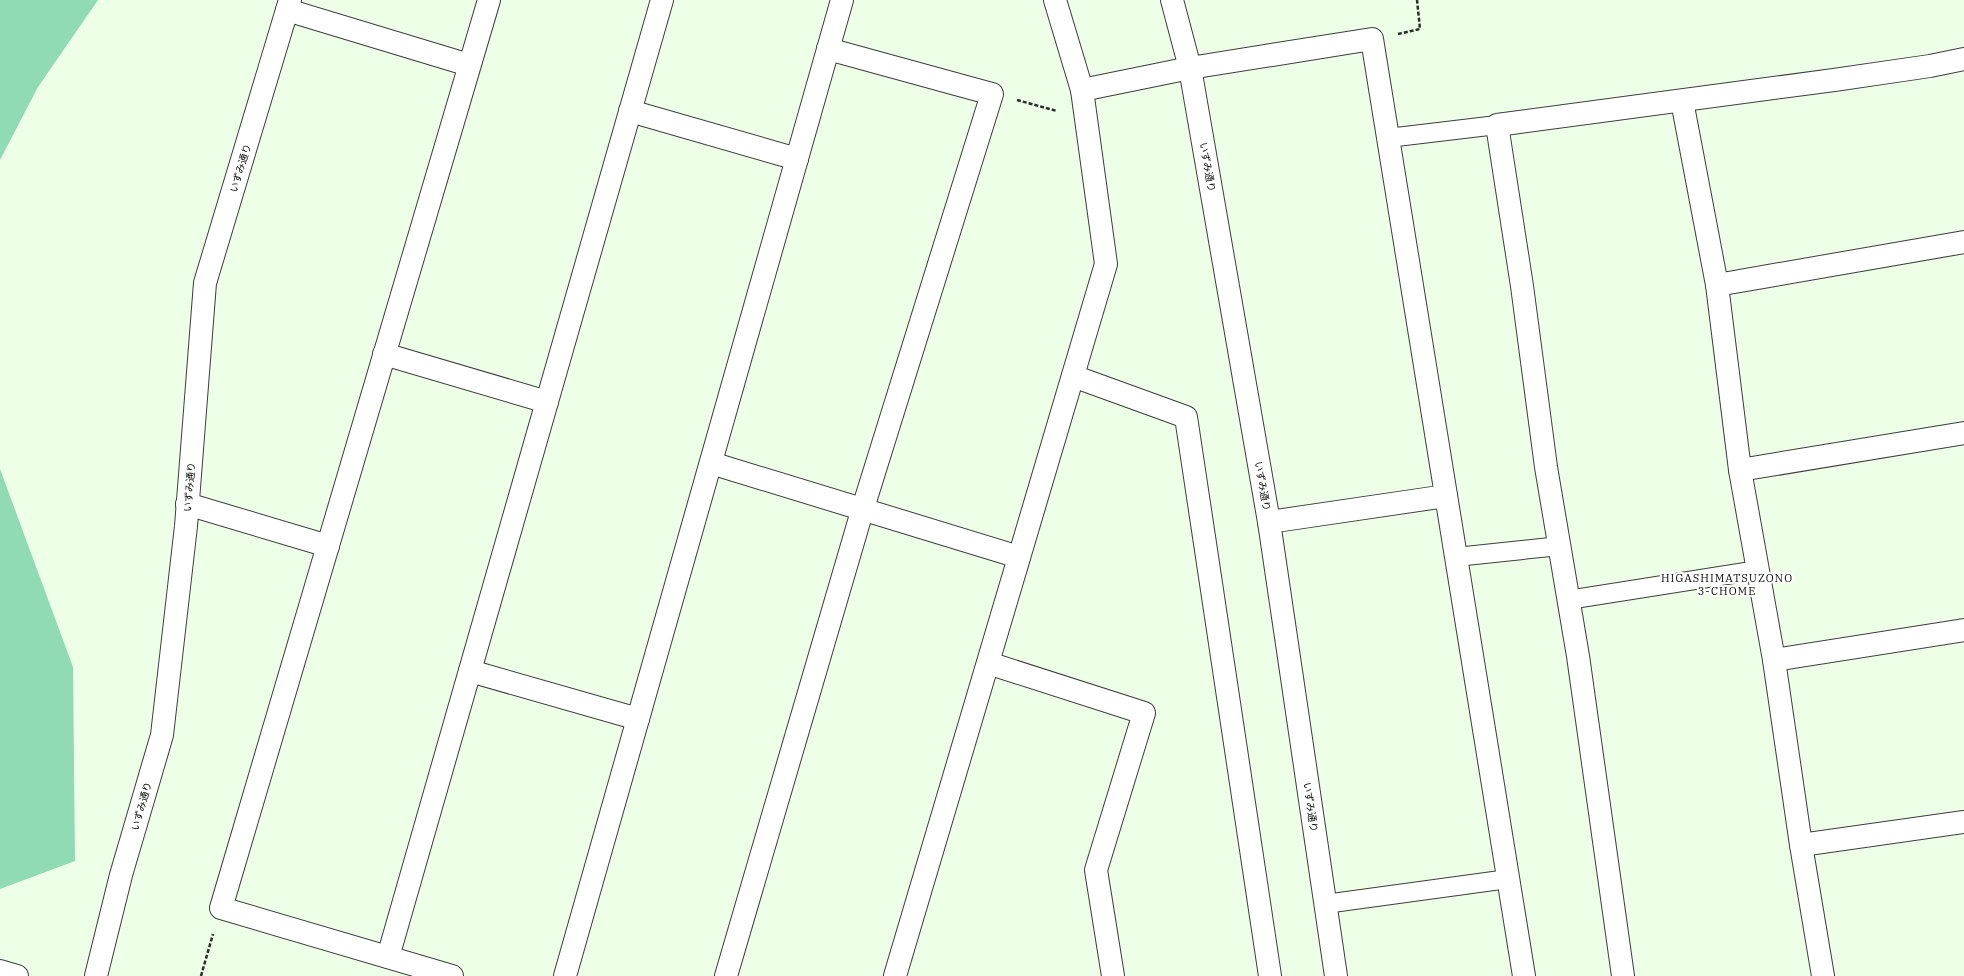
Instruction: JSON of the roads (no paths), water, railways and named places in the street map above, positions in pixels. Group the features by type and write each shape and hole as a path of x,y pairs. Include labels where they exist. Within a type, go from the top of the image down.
{"street":[{"path":"452,976 221,908 489,0"},
{"path":"388,957 662,0"},
{"path":"565,976 842,0"},
{"path":"894,976 1106,264 1082,90 1055,0"},
{"name":"いずみ通り","path":"1172,0 1190,68 1269,522 1336,976"},
{"path":"289,5 469,65"},
{"name":"いずみ通り","path":"96,976 122,875 162,735 188,504 205,283 289,5"},
{"path":"1082,90 1190,68 1372,39 1524,976"},
{"path":"726,976 863,508 992,94 828,49"},
{"path":"1388,138 1682,101 1930,66 1964,59"},
{"path":"1682,101 1716,285 1740,470 1774,660 1801,845 1823,976"},
{"path":"630,112 797,159"},
{"path":"1497,125 1623,976"},
{"path":"1716,285 1964,242"},
{"path":"384,354 547,402"},
{"path":"1073,376 1186,417 1270,976"},
{"path":"1740,470 1964,433"},
{"path":"711,463 863,508 1019,557"},
{"path":"1269,522 1446,496"},
{"path":"188,504 328,546"},
{"path":"1456,557 1560,546"},
{"path":"1568,600 1758,570"},
{"path":"1774,660 1964,630"},
{"path":"988,663 1144,714 1096,870 1113,976"},
{"path":"470,671 638,719"},
{"path":"1801,845 1964,822"},
{"path":"1325,904 1508,879"},
{"path":"0,971 17,976"}],"district":[{"name":"HIGASHIMATSUZONO 3-CHOME","path":"1727,584"}]}
